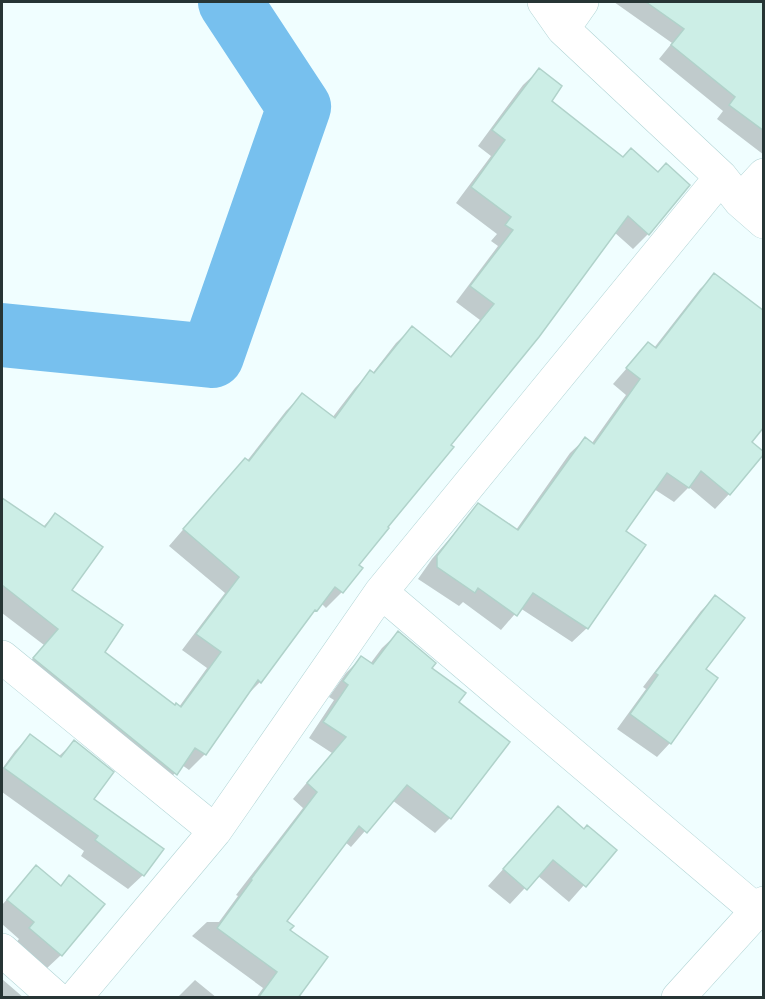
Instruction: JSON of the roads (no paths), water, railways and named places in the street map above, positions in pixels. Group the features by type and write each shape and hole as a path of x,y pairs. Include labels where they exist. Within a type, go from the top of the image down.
{"street":[{"path":"544,2 563,29 742,200"},
{"path":"563,29 582,2"},
{"path":"75,998 215,831 381,592 764,175"},
{"path":"381,592 760,907 678,998"},
{"path":"2,657 215,831"},
{"path":"2,950 56,998"}],"waterway":[{"path":"2,335 212,356 299,107 230,2"}]}
